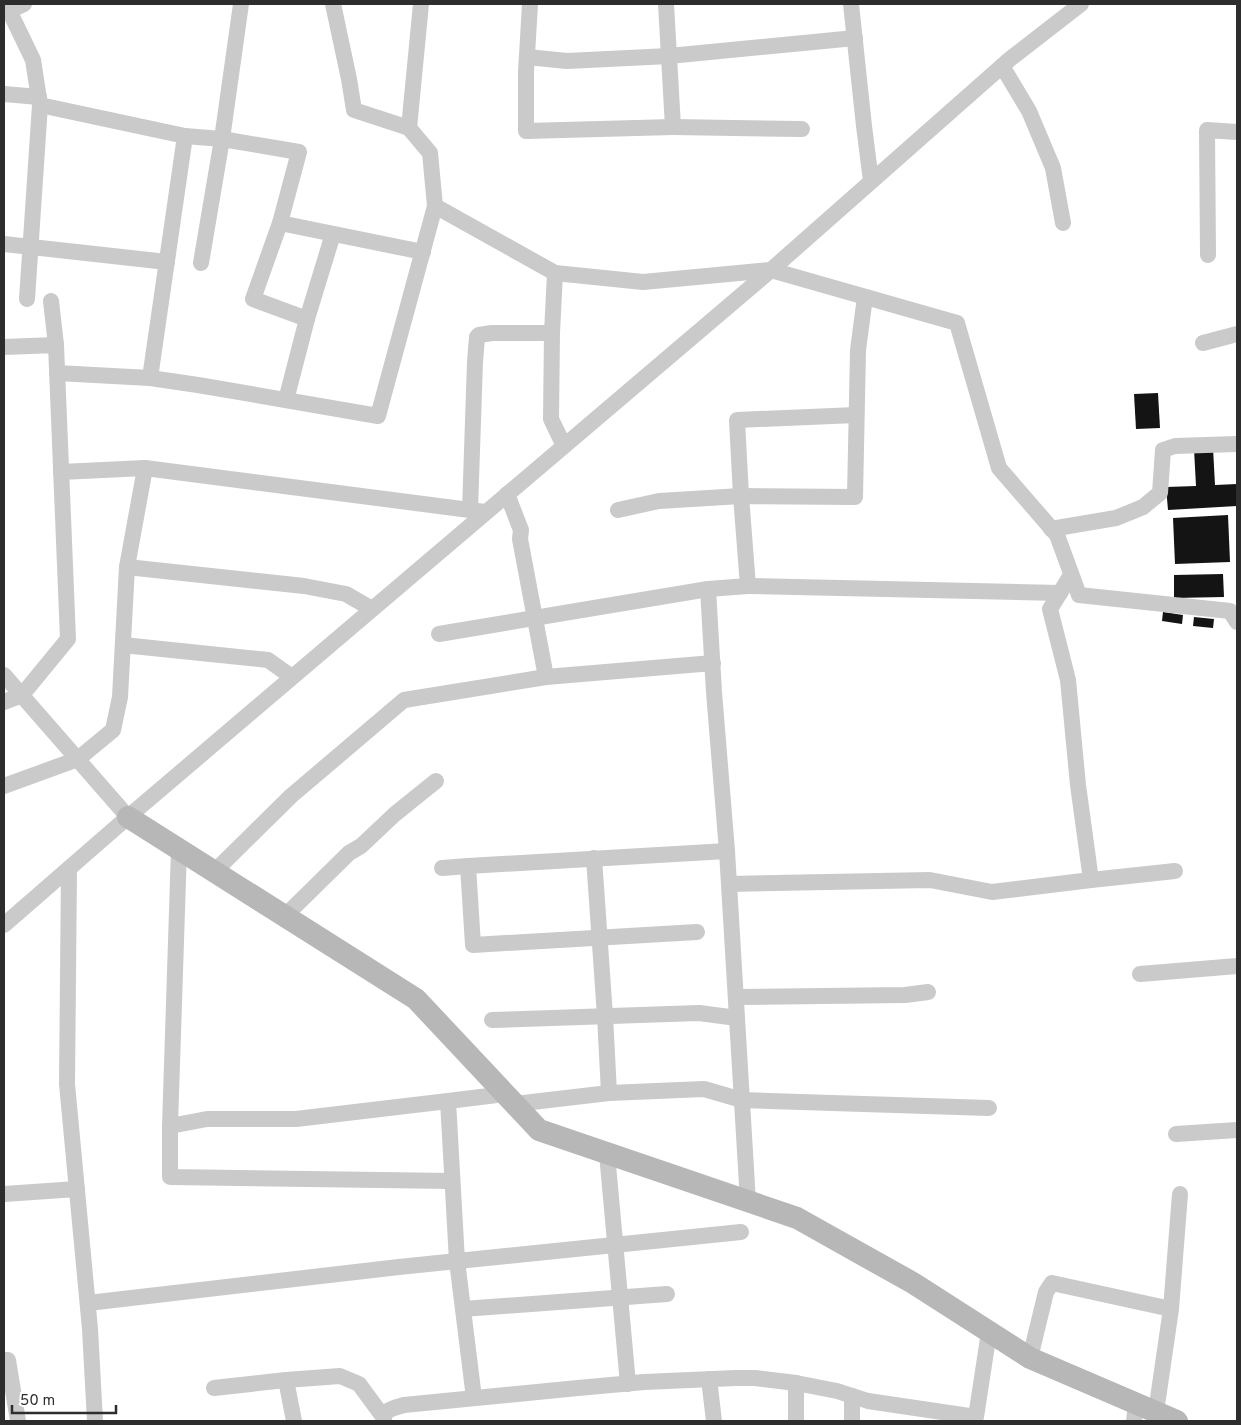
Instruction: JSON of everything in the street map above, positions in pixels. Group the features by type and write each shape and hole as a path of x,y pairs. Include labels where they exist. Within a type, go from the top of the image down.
{"street":[{"path":"24,4 8,7 33,60 40,101 27,300"},
{"path":"201,263 222,139 241,4"},
{"path":"57,373 150,378 198,384 378,416 435,206 430,153 409,128 354,110 333,4"},
{"path":"409,128 421,4"},
{"path":"530,4 526,131 673,127 802,129"},
{"path":"666,4 673,127"},
{"path":"852,4 871,181"},
{"path":"4,925 128,816 372,609 478,512 507,494 564,446 770,270 1002,66 1081,4"},
{"path":"527,57 567,61 669,56 855,38"},
{"path":"1002,66 1029,111 1053,168 1063,223"},
{"path":"4,94 185,136 222,139 299,152 280,223 253,299 307,319"},
{"path":"1208,255 1207,130 1237,132"},
{"path":"150,378 185,136"},
{"path":"435,206 556,273 643,282 770,270 957,323 999,468 1057,535 1079,595 1230,611 1237,622"},
{"path":"280,223 423,252"},
{"path":"286,400 307,319 333,234"},
{"path":"4,244 167,262"},
{"path":"556,273 552,333 551,418 564,446"},
{"path":"618,510 659,501 741,496 855,497 858,350 865,297"},
{"path":"4,702 22,696 68,639 56,345 51,302"},
{"path":"478,512 475,372 477,337 479,334 492,333 552,333"},
{"path":"1203,343 1237,334"},
{"path":"4,347 56,345"},
{"path":"748,586 737,420 856,415"},
{"path":"1051,529 1116,518 1143,508 1160,493 1163,450 1175,446 1237,444"},
{"path":"61,472 145,468 478,512"},
{"path":"4,786 78,760 113,730 120,697 127,567 145,468"},
{"path":"507,494 521,530 520,539 546,677"},
{"path":"127,567 304,586 346,594 372,609"},
{"path":"1071,575 1050,609 1068,680 1078,785 1090,880"},
{"path":"439,634 708,589 748,586 1060,592"},
{"path":"708,589 727,851 748,1202"},
{"path":"123,645 268,660 292,677"},
{"path":"215,871 292,796 404,700 546,677 712,663"},
{"path":"4,675 128,816 416,998 539,1130 796,1218 913,1282 1030,1358 1142,1413 1177,1421"},
{"path":"284,916 349,853 361,846 395,814 436,781"},
{"path":"179,849 170,1177 452,1181"},
{"path":"442,868 727,851"},
{"path":"594,858 609,1094"},
{"path":"468,866 473,945 697,932"},
{"path":"69,869 67,1084 88,1303 95,1421"},
{"path":"729,884 930,880 992,892 1175,871"},
{"path":"1140,974 1237,966"},
{"path":"736,997 905,995 928,992"},
{"path":"492,1020 699,1013 737,1018"},
{"path":"170,1126 207,1119 296,1119 448,1102 704,1089 742,1100 989,1108"},
{"path":"448,1102 457,1261 474,1398"},
{"path":"1176,1134 1237,1130"},
{"path":"607,1154 628,1384"},
{"path":"4,1194 77,1189"},
{"path":"1142,1413 1170,1309 1180,1194"},
{"path":"88,1303 205,1288 741,1232"},
{"path":"1030,1358 1046,1292 1052,1283 1170,1309"},
{"path":"463,1309 667,1294"},
{"path":"384,1419 386,1412 391,1408 404,1405 628,1384 755,1378 796,1383 837,1391 876,1402 976,1419 989,1332"},
{"path":"4,1360 8,1360 18,1421"},
{"path":"214,1388 340,1376 359,1384 384,1419"},
{"path":"709,1379 714,1421"},
{"path":"286,1380 294,1421"},
{"path":"796,1383 796,1421"},
{"path":"852,1396 852,1421"}],"building":[{"path":"1158,393 1160,428 1136,429 1134,394"},
{"path":"1213,448 1215,485 1237,484 1237,506 1168,510 1166,487 1196,486 1194,449"},
{"path":"1228,515 1230,562 1175,564 1173,518"},
{"path":"1223,574 1224,597 1174,598 1174,575"},
{"path":"1163,612 1183,615 1182,624 1162,621"},
{"path":"1194,617 1214,619 1213,628 1193,626"}]}
